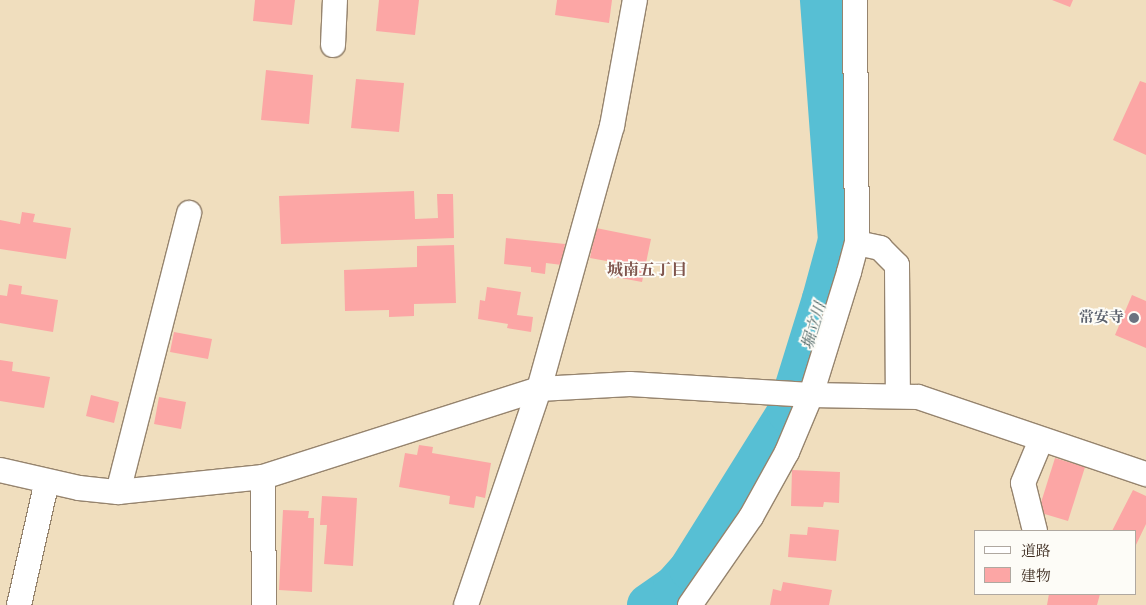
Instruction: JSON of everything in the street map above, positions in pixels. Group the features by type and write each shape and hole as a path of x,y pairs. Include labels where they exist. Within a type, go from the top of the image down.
{"street":[{"path":"333,45 336,0"},
{"path":"466,605 539,389 612,126 635,0"},
{"path":"690,605 751,516 787,452 857,243 855,0"},
{"path":"118,492 189,213"},
{"path":"857,243 880,248 897,265 898,396"},
{"path":"0,470 47,481 118,492 263,478 539,389 630,384 807,395 898,396 932,400 1042,440 1146,474"},
{"path":"1035,530 1023,483 1042,440"},
{"path":"263,478 264,605"},
{"path":"19,605 47,481"}],"building":[{"path":"255,0 295,0 292,25 253,21"},
{"path":"379,0 419,0 415,35 376,31"},
{"path":"557,0 612,0 609,23 555,15"},
{"path":"1052,0 1073,0 1070,7"},
{"path":"266,70 313,75 309,124 261,120"},
{"path":"356,79 404,83 399,132 351,128"},
{"path":"1140,81 1146,83 1146,155 1113,140"},
{"path":"414,191 415,219 438,218 437,194 453,194 454,238 281,244 279,196"},
{"path":"22,212 35,214 33,222 71,228 66,259 0,249 0,220 20,224"},
{"path":"596,228 651,239 642,282 610,276 612,262 590,258"},
{"path":"506,238 565,244 562,265 546,263 545,274 531,272 531,267 504,264"},
{"path":"454,245 456,303 414,304 414,316 389,317 389,310 345,311 344,270 417,267 417,246"},
{"path":"9,284 22,286 21,294 58,300 53,332 0,323 0,295 7,296"},
{"path":"487,287 521,292 517,315 533,317 531,332 507,328 508,324 478,319 480,300 485,301"},
{"name":"常安寺","path":"1132,295 1146,301 1146,348 1115,335"},
{"path":"174,332 212,339 208,359 170,352"},
{"path":"0,360 13,362 12,371 50,377 44,408 0,401"},
{"path":"91,395 119,402 114,423 86,416"},
{"path":"159,397 186,402 181,429 154,424"},
{"path":"419,445 433,447 432,453 491,463 485,498 476,496 474,508 449,504 450,496 399,487 405,453 417,455"},
{"path":"1055,458 1085,467 1068,521 1038,512"},
{"path":"792,470 840,472 839,503 824,502 823,507 791,506"},
{"path":"1133,490 1146,496 1146,524 1136,545 1136,530 1113,530"},
{"path":"322,496 357,498 353,566 324,564 327,525 320,525"},
{"path":"283,510 309,511 308,518 314,518 312,592 279,590"},
{"path":"808,527 839,530 836,561 788,557 790,534 807,535"},
{"path":"783,582 832,590 829,605 770,605 773,589 781,591"},
{"path":"1049,595 1100,595 1097,605 1047,605"}],"waterway":[{"name":"堀立川","path":"648,605 674,587 690,569 788,412 823,299 839,240 821,0"}],"place":[{"name":"常安寺","path":"1134,318"}],"district":[{"name":"城南五丁目","path":"647,270"}]}
